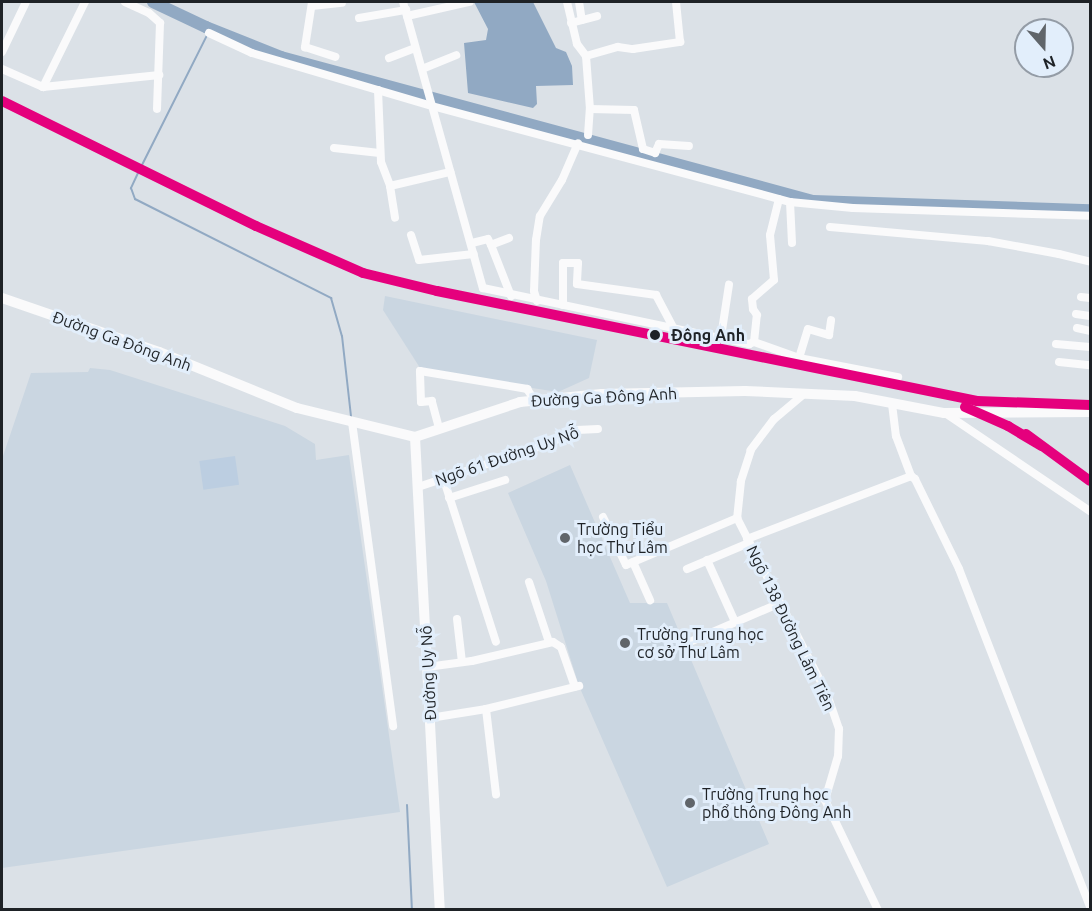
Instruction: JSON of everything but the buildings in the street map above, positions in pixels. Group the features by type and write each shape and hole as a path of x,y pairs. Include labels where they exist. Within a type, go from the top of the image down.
{"street":[{"path":"2,52 26,2"},
{"path":"43,87 85,2"},
{"path":"125,2 149,13 159,22 157,110"},
{"path":"359,18 406,9 469,2"},
{"path":"567,2 578,45 585,56 590,109 588,135"},
{"path":"579,2 582,20"},
{"path":"585,56 618,47 633,49 680,42 676,2"},
{"path":"335,57 305,47 312,4 342,3"},
{"path":"406,9 483,288 511,296 749,344 753,342 799,358 898,377"},
{"path":"571,22 597,16"},
{"path":"209,33 252,53 378,90 790,202 853,208 1090,216"},
{"path":"389,58 415,48"},
{"path":"422,69 456,55"},
{"path":"2,69 43,87 159,75"},
{"path":"378,90 380,153 390,186 395,218"},
{"path":"590,109 634,110 643,149 655,153 659,144 688,146"},
{"path":"537,301 534,291 535,250 540,216 562,180 578,143"},
{"path":"334,148 380,153"},
{"path":"390,186 450,172"},
{"path":"753,342 757,315 753,309 752,299 774,280 770,235 779,199"},
{"path":"790,202 792,243"},
{"path":"830,227 988,242 1059,254 1090,262"},
{"path":"411,235 419,260 474,254"},
{"path":"491,245 509,238"},
{"path":"472,243 488,239 511,296"},
{"path":"563,305 563,263 578,264 577,284 656,295 673,327"},
{"path":"721,337 729,285"},
{"name":"Đường Ga Đông Anh","path":"2,297 159,352 297,408 415,437 520,402 602,394 730,391 855,396 944,413 1090,412"},
{"path":"1076,314 1090,316"},
{"path":"799,358 808,329 828,335 831,320"},
{"path":"1077,328 1090,331"},
{"path":"1056,344 1090,347"},
{"path":"1059,362 1090,365"},
{"path":"440,428 432,401 421,402 420,371 527,389 535,400"},
{"path":"603,517 626,566 737,518 741,481 751,450 774,419 804,394"},
{"path":"892,404 896,436 911,476 918,483 959,569 1090,906"},
{"path":"944,413 1090,511"},
{"path":"352,422 393,726"},
{"name":"Ngõ 61 Đường Uy Nỗ","path":"418,487 547,444 577,430 598,429"},
{"name":"Đường Uy Nỗ","path":"415,437 440,909"},
{"path":"687,568 748,541 911,476"},
{"path":"443,477 496,642"},
{"path":"449,498 505,480"},
{"name":"Ngõ 138 Đường Lâm Tiên","path":"737,518 827,694 839,729 838,756 825,800 878,909"},
{"path":"707,560 735,622"},
{"path":"633,562 650,600"},
{"path":"529,582 549,642"},
{"path":"685,644 780,603"},
{"path":"457,619 462,662"},
{"path":"427,667 462,662 553,642 561,647 577,687 486,709 430,718"},
{"path":"486,709 496,794"}],"shaded area":[{"path":"474,2 533,2 556,48 566,52 572,66 573,85 536,86 537,104 533,108 468,93 464,43 486,40 488,29"},
{"path":"385,296 597,340 589,378 558,392 422,371 383,310"},
{"path":"90,368 110,370 285,426 315,444 316,460 349,455 400,812 2,868 2,459 31,373 88,372"},
{"path":"235,456 239,485 203,490 199,461"},
{"path":"570,465 630,603 667,603 769,844 667,887 579,686 546,581 508,493"}],"waterway":[{"path":"153,2 206,27 281,57 813,201 1090,210"},
{"path":"142,165 210,29"},
{"path":"138,173 131,188 135,199 331,298 342,336 351,416"},
{"path":"407,805 412,910"}],"transit line":[{"path":"2,101 256,226 363,273 437,291 977,401 1090,405"},
{"path":"965,407 1008,426 1041,446"},
{"path":"1026,434 1090,481"}],"place":[{"name":"Đông Anh","path":"655,335"},
{"name":"Trường Tiểu học Thư Lâm","path":"565,538"},
{"name":"Trường Trung học cơ sở Thư Lâm","path":"625,643"},
{"name":"Trường Trung học phổ thông Đông Anh","path":"690,803"}]}
